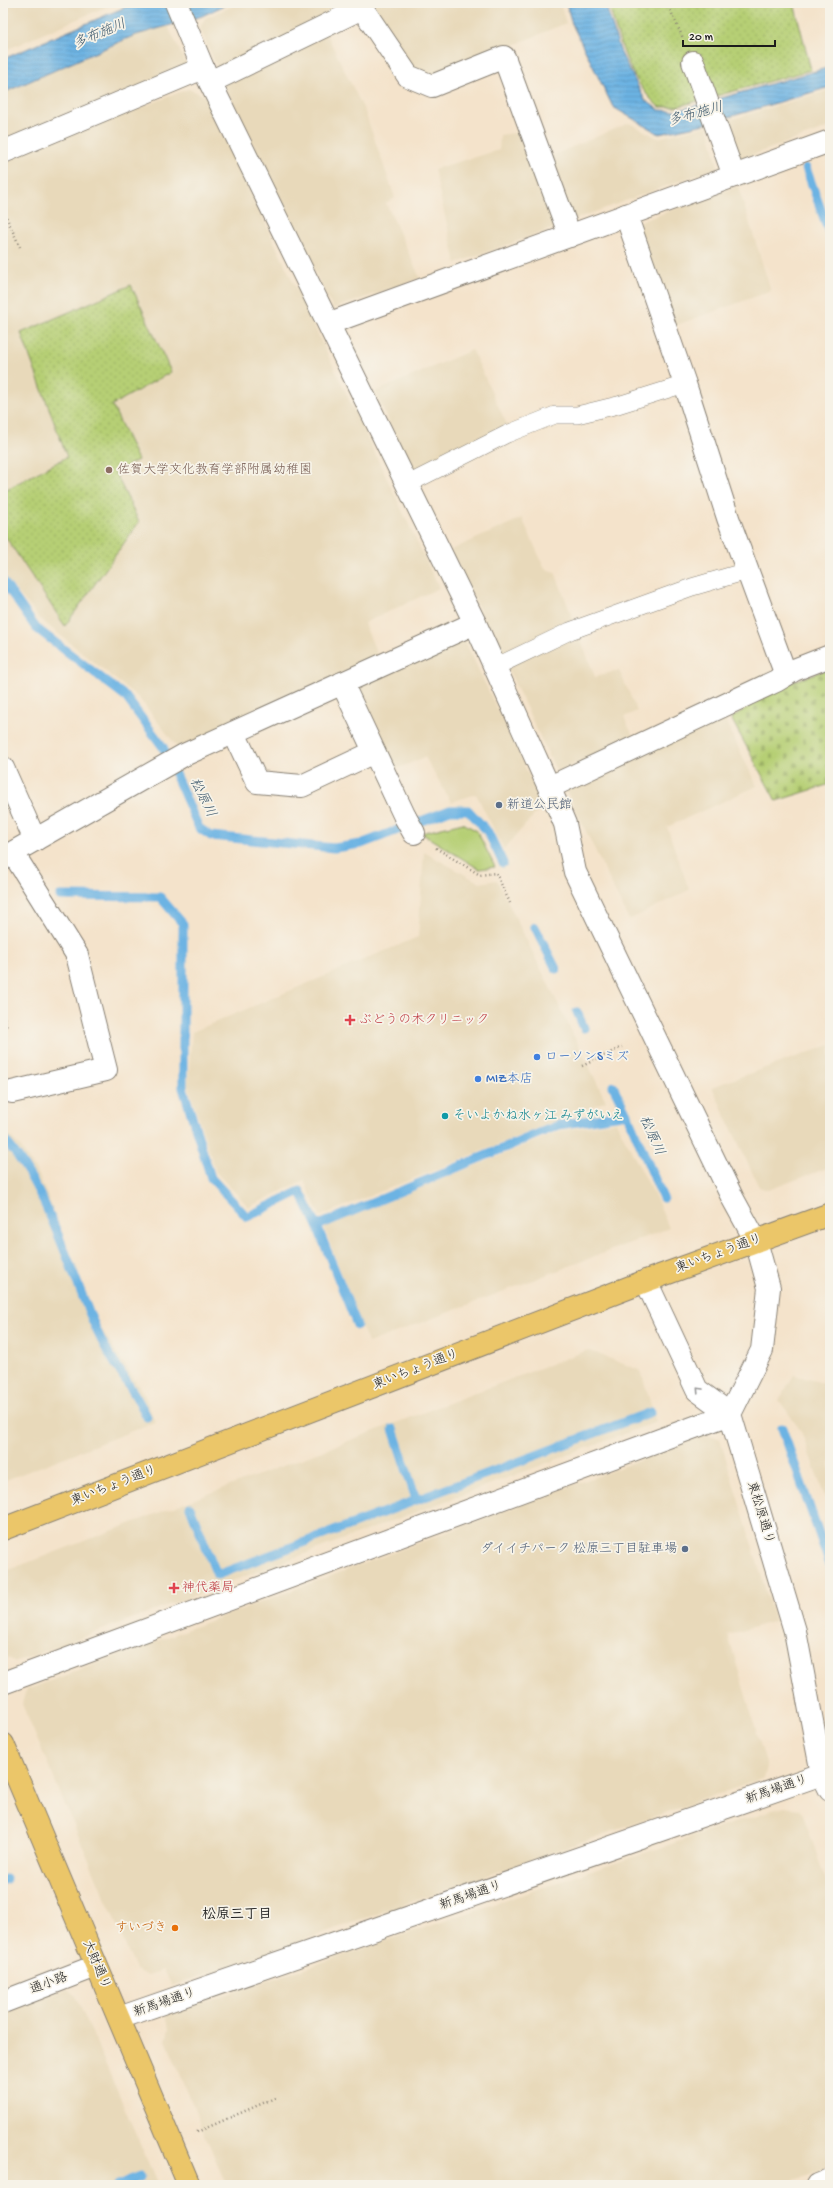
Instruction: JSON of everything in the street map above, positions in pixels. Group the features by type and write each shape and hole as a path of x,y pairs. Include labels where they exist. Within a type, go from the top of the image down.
{"main road":[{"name":"東いちょう通り","path":"3,1529 646,1281 830,1214"},
{"name":"大財通り","path":"3,1744 189,2185"}],"street":[{"path":"3,1683 730,1414 762,1350 769,1288 756,1241 733,1199 575,872 565,824 550,787 475,623 330,323 206,75 176,3"},
{"path":"3,152 206,75 362,8 408,76 432,86 504,57 570,236"},
{"path":"693,62 719,130 734,176"},
{"path":"330,323 830,141"},
{"path":"626,215 685,384 728,518 786,675"},
{"path":"12,1092 106,1070 76,955 8,856 184,755 475,623"},
{"path":"550,787 794,670 830,656"},
{"path":"342,683 409,825"},
{"path":"234,733 257,782 302,786 374,752"},
{"path":"3,768 35,840"},
{"path":"646,1281 697,1390 730,1414"},
{"name":"東松原通り","path":"730,1414 795,1631 826,1782"},
{"name":"新馬場通り","path":"119,2018 826,1782"},
{"name":"通小路","path":"3,2002 96,1966"},
{"path":"818,2185 830,2180"}],"lane":[{"path":"408,484 507,434 555,415 584,413 685,384"},
{"path":"495,667 570,631 692,587 747,571"}],"path":[{"path":"667,3 693,62"},
{"path":"3,210 20,247"},
{"path":"409,825 480,875 496,873 510,903"},
{"path":"3,1014 7,1028"},
{"path":"582,1066 622,1048"},
{"path":"196,2133 277,2097"}],"shaded area":[{"path":"3,3 115,3 3,51"},
{"path":"239,3 560,3 566,23 433,79 412,72 368,9 324,29 365,112 395,198 386,203 420,278 333,309 225,86 200,28 205,18"},
{"path":"168,26 188,68 64,138 188,89 204,95 439,588 364,623 378,656 179,749 139,698 40,619 7,579 3,569 3,93 133,36"},
{"path":"830,90 830,127 738,160 726,121"},
{"path":"629,123 658,138 708,126 718,167 570,221 549,157"},
{"path":"522,132 557,227 456,263 434,169 499,150 500,135"},
{"path":"738,186 771,291 671,327 634,224"},
{"path":"472,350 509,429 413,473 375,392"},
{"path":"522,518 545,569 555,572 595,677 619,670 637,711 624,717 633,736 557,772 451,550"},
{"path":"463,637 543,805 504,849 476,794 451,802 425,757 391,771 351,691"},
{"path":"722,714 757,786 667,827 689,890 629,920 565,788"},
{"path":"424,852 480,883 497,880 606,1101 320,1216 304,1180 249,1207 216,1172 188,1085 192,1032 418,937"},
{"path":"830,1045 830,1167 768,1190 759,1187 712,1087"},
{"path":"616,1122 657,1200 669,1228 368,1343 324,1227 561,1131"},
{"path":"3,1129 22,1149 39,1175 100,1327 145,1396 155,1422 3,1481"},
{"path":"588,1350 641,1371 656,1422 16,1662 3,1655 3,1572"},
{"path":"794,1375 830,1385 830,1511 801,1431 779,1400"},
{"path":"707,1435 720,1439 775,1621 728,1635 767,1767 764,1778 172,1986 164,1970 148,1975 136,1970 22,1704 26,1690"},
{"path":"785,1807 798,1809 803,1814 830,1893 830,2167 784,2185 226,2185 166,2040 169,2029 166,2015 772,1810"},
{"path":"67,1989 76,1996 158,2185 3,2185 3,2014"}],"green space":[{"path":"608,3 794,3 811,70 676,107 659,107 640,85 626,59"},
{"path":"131,285 171,372 112,405 138,460 115,472 139,522 65,626 3,533 3,491 67,457 21,333"},
{"path":"830,668 830,784 776,801 731,718 781,686"},
{"path":"463,823 477,831 495,867 479,869 421,833"}],"water":[{"name":"多布施川","path":"135,3 229,3 202,16 133,36 3,93 3,59"},
{"name":"多布施川","path":"566,3 605,3 621,53 645,100 659,110 676,111 830,67 830,87 709,123 659,134 613,107 572,24"}],"waterway":[{"path":"806,168 830,235"},
{"name":"松原川","path":"3,581 36,628 125,696 163,747 199,828 211,836 334,848 361,844 450,810 468,810 488,832 503,863"},
{"path":"60,896 160,897 183,924 183,1088 211,1178 247,1217 300,1191 317,1226 357,1325"},
{"path":"535,927 556,969"},
{"path":"577,1012 584,1028"},
{"name":"松原川","path":"613,1086 627,1114 663,1198"},
{"path":"317,1226 559,1125 627,1114"},
{"path":"3,1138 18,1157 45,1204 102,1342 147,1417"},
{"path":"190,1507 217,1575 651,1412"},
{"name":"松原川","path":"782,1428 830,1565"},
{"path":"393,1429 416,1499"},
{"path":"118,2185 140,2177"}],"place":[{"name":"佐賀大学文化教育学部附属幼稚園","path":"109,470"},
{"name":"新道公民館","path":"499,805"},
{"name":"ぶどうの木クリニック","path":"350,1020"},
{"name":"ローソンSミズ","path":"537,1057"},
{"name":"MIZ本店","path":"478,1079"},
{"name":"そいよかね水ヶ江 みずがいえ","path":"445,1116"},
{"name":"ダイイチパーク 松原三丁目駐車場","path":"685,1549"},
{"name":"神代薬局","path":"174,1588"},
{"name":"すいづき","path":"175,1928"}],"district":[{"name":"松原三丁目","path":"237,1915"}]}
